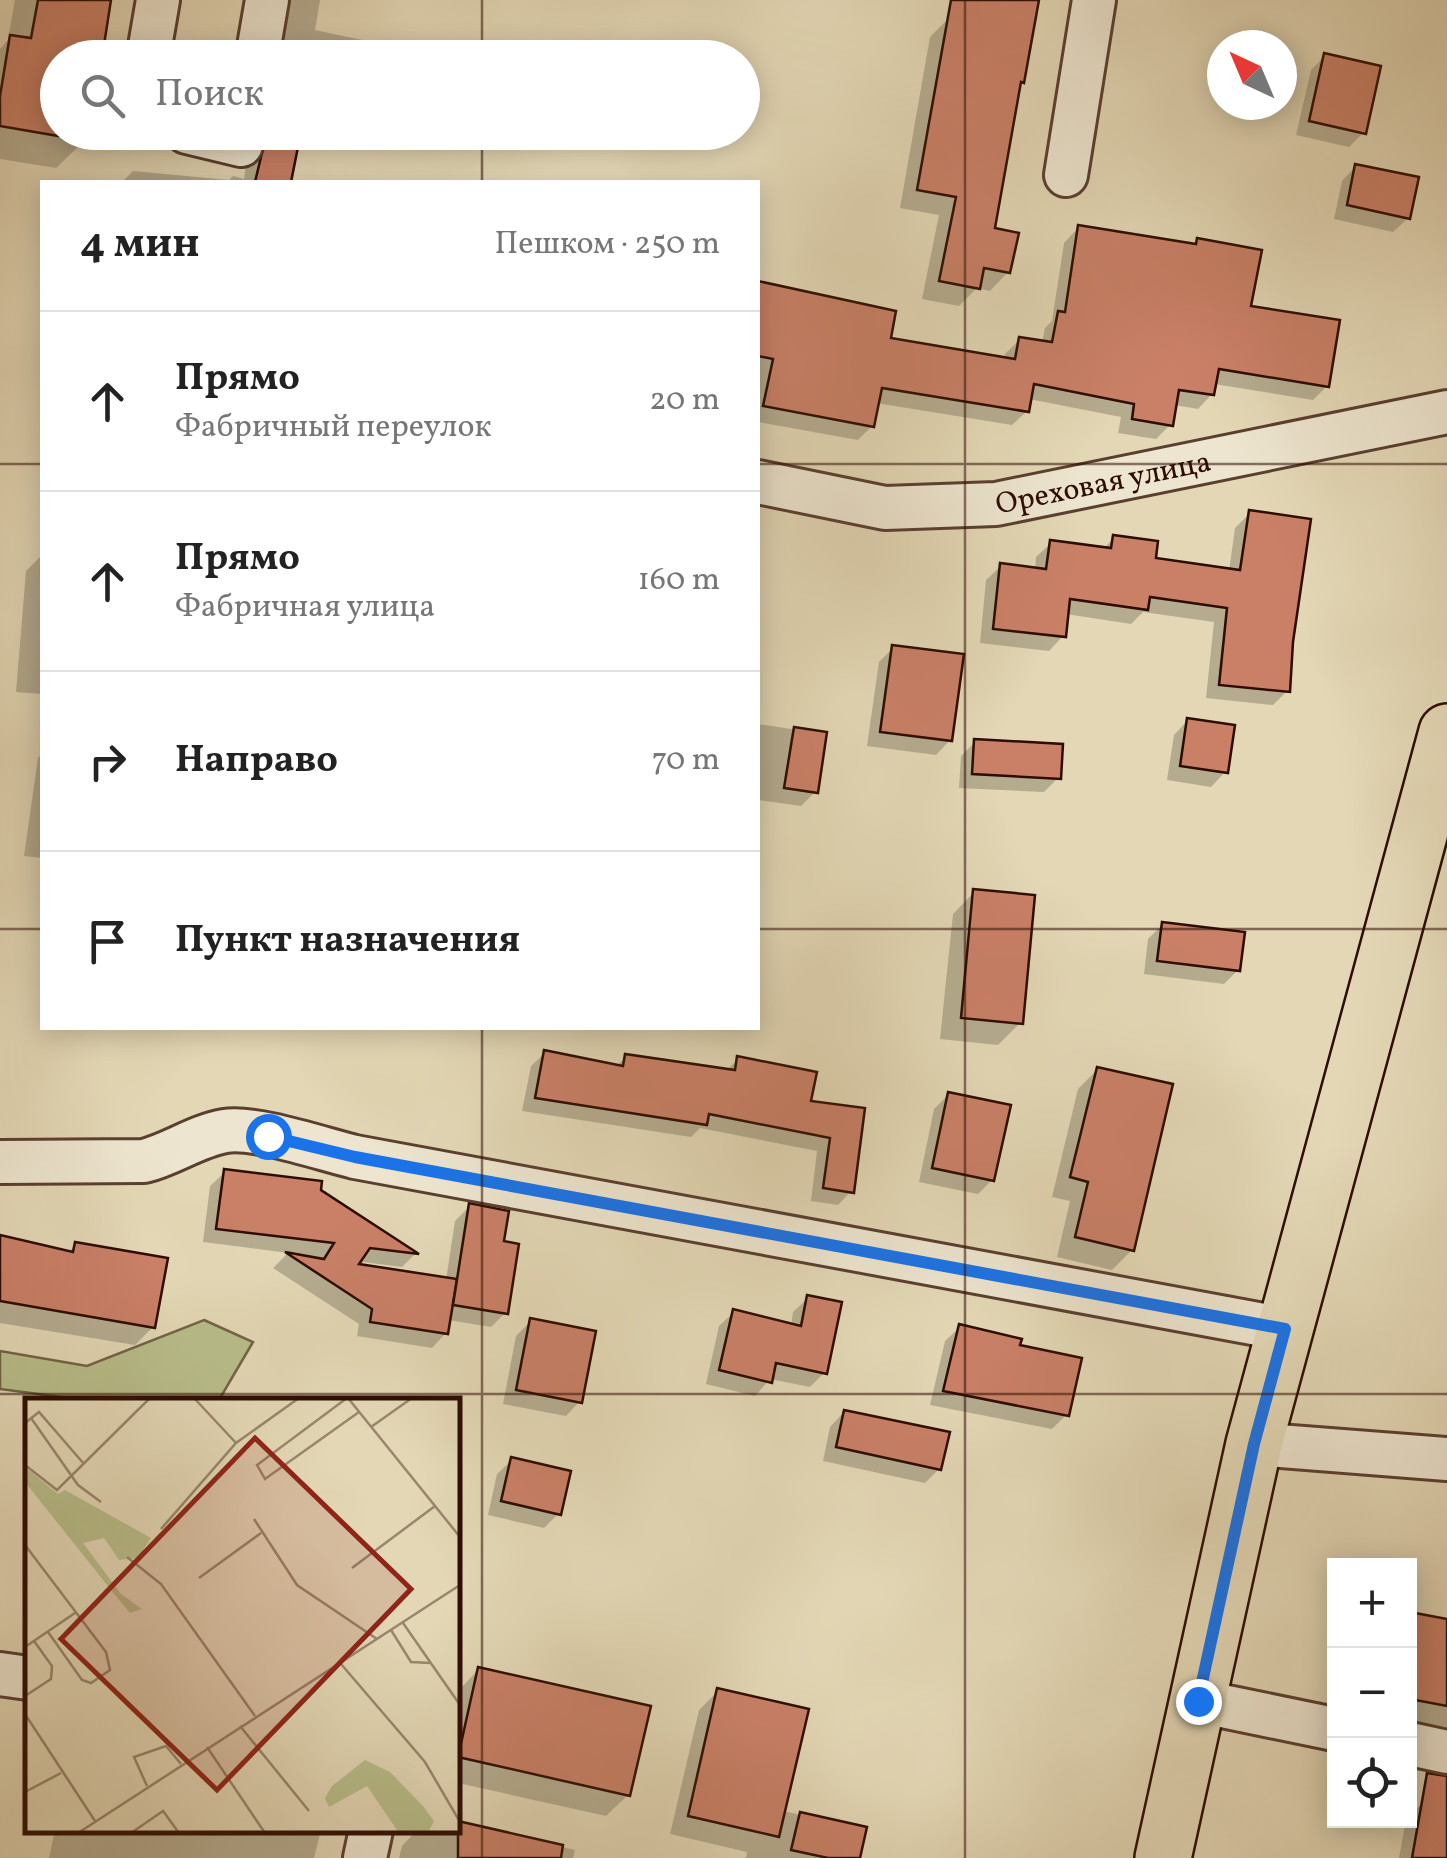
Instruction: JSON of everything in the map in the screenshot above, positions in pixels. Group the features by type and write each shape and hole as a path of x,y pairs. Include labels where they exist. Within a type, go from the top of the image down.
{"main road":[{"path":"1163,1858 1254,1444 1447,732"}],"street":[{"path":"151,40 158,0"},
{"path":"260,40 267,0"},
{"path":"1066,175 1094,0"},
{"name":"Ореховая улица","path":"760,482 885,508 996,504 1447,412"},
{"path":"0,1162 144,1161 228,1130 355,1157 1285,1329"},
{"path":"1254,1444 1447,1459"},
{"path":"0,1674 25,1678"},
{"path":"1198,1701 1327,1728"},
{"path":"1417,1746 1447,1752"},
{"path":"365,1858 370,1833"}],"green space":[{"path":"204,1320 253,1342 220,1398 69,1398 0,1389 0,1351 87,1366"}],"building":[{"path":"38,0 111,0 105,40 40,40 40,133 0,126 0,96 10,35 31,38"},
{"path":"951,0 1039,0 995,228 1019,233 1010,273 984,268 980,289 939,281 956,197 917,190"},
{"path":"1324,53 1381,66 1366,134 1309,121"},
{"path":"263,150 297,150 291,180 255,180"},
{"path":"1355,164 1419,177 1410,219 1347,205"},
{"path":"1078,225 1196,244 1197,238 1262,250 1251,306 1340,320 1329,387 1219,369 1214,395 1179,390 1173,426 1132,419 1134,404 1034,384 1029,412 882,388 874,427 763,406 773,359 760,356 760,281 896,311 891,338 1015,359 1019,337 1052,342 1058,311 1065,312"},
{"path":"1249,510 1311,519 1293,642 1290,692 1219,685 1227,608 1150,597 1148,610 1070,599 1066,637 993,629 1000,563 1046,569 1050,540 1111,548 1113,535 1158,541 1156,558 1240,570"},
{"path":"892,645 964,654 952,741 880,732"},
{"path":"1187,718 1235,725 1228,773 1180,766"},
{"path":"794,727 827,732 818,793 784,788"},
{"path":"974,739 1063,744 1061,779 972,774"},
{"path":"973,889 1035,895 1023,1024 961,1018"},
{"path":"1162,922 1245,932 1240,971 1157,961"},
{"path":"544,1050 623,1066 625,1054 735,1070 737,1056 817,1072 811,1101 865,1108 854,1193 823,1188 830,1138 709,1114 707,1125 535,1098"},
{"path":"1097,1067 1173,1084 1134,1251 1075,1237 1088,1182 1070,1177"},
{"path":"948,1092 1011,1105 994,1181 932,1168"},
{"path":"224,1169 322,1181 321,1190 419,1254 370,1248 359,1264 457,1279 448,1334 370,1322 372,1309 285,1252 324,1259 334,1243 216,1229"},
{"path":"469,1203 509,1211 504,1241 519,1244 508,1314 453,1305"},
{"path":"0,1235 73,1252 75,1242 168,1258 155,1328 0,1301"},
{"path":"807,1295 842,1302 827,1374 776,1363 772,1383 719,1370 733,1309 801,1326"},
{"path":"530,1318 596,1331 582,1403 516,1390"},
{"path":"959,1324 1022,1339 1020,1345 1082,1358 1069,1416 943,1391"},
{"path":"844,1410 950,1432 941,1470 836,1447"},
{"path":"511,1457 571,1471 561,1515 501,1501"},
{"path":"1417,1613 1447,1619 1447,1706 1417,1700"},
{"path":"478,1667 651,1706 630,1796 460,1757"},
{"path":"717,1688 809,1709 779,1837 688,1816"},
{"path":"1427,1773 1447,1776 1447,1858 1412,1858"},
{"path":"800,1812 867,1827 860,1858 828,1858 791,1850"},
{"path":"460,1821 563,1845 561,1858 458,1858"}],"route":[{"path":"268,1136 355,1157 1285,1329 1254,1444 1198,1701"}]}
